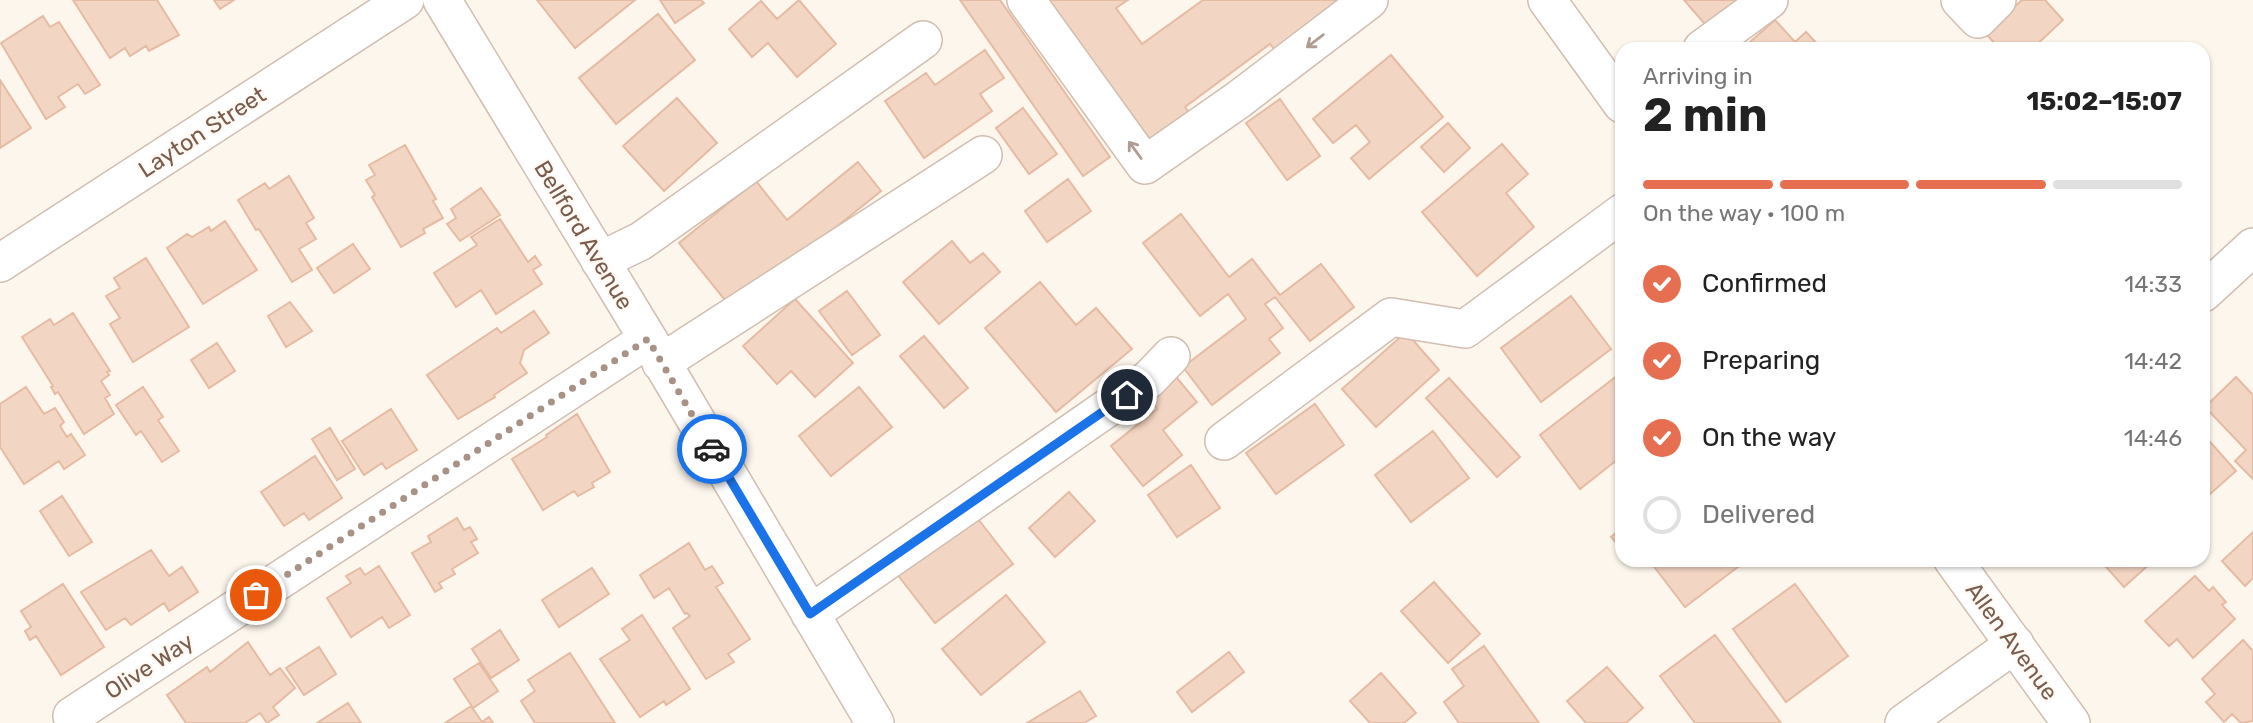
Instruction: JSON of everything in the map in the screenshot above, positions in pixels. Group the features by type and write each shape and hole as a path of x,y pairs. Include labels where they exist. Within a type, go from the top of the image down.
{"street":[{"name":"Layton Street","path":"0,263 405,0"},
{"name":"Bellford Avenue","path":"442,0 810,614 864,719"},
{"path":"1026,0 1145,164 1238,100 1369,0"},
{"path":"1546,0 1615,92"},
{"path":"1712,42 1769,0"},
{"path":"1960,0 1978,19 1997,0"},
{"path":"600,261 641,241 923,40"},
{"name":"Olive Way","path":"72,716 654,351 983,155"},
{"path":"1224,442 1391,317 1465,329 1615,218"},
{"path":"2210,287 2253,247"},
{"path":"810,614 1150,379 1171,356"},
{"name":"Allen Avenue","path":"1958,567 2071,723"},
{"path":"1904,723 2015,644"}],"building":[{"path":"73,0 157,0 179,35 149,51 146,46 130,56 125,48 110,58"},
{"path":"214,0 234,0 220,9"},
{"path":"537,0 635,0 575,48"},
{"path":"660,0 701,0 704,3 675,23"},
{"path":"799,0 836,44 797,77 768,43 752,57 729,29 761,1 777,19"},
{"path":"960,0 1000,0 1110,157 1083,176"},
{"path":"1042,0 1128,0 1116,8 1142,44 1203,0 1359,0 1281,58 1270,44 1185,107 1194,120 1153,151"},
{"path":"1684,0 1760,0 1717,38"},
{"path":"2022,0 2045,0 2063,20 2039,42 1993,42 1985,33"},
{"path":"658,14 695,60 616,124 579,78"},
{"path":"43,16 50,27 59,22 100,85 85,94 78,84 58,97 65,107 46,119 1,43"},
{"path":"1775,20 1795,42 1750,42"},
{"path":"1806,32 1815,42 1795,42"},
{"path":"985,50 1004,78 980,94 992,111 924,158 885,101 926,73 935,85"},
{"path":"1391,55 1443,117 1369,179 1351,158 1370,142 1356,125 1333,143 1313,119"},
{"path":"0,80 31,128 0,148"},
{"path":"677,98 717,143 664,191 623,146"},
{"path":"1280,99 1320,156 1287,180 1246,123"},
{"path":"1023,108 1057,154 1029,174 996,128"},
{"path":"1448,123 1470,148 1444,172 1421,147"},
{"path":"1502,144 1528,174 1506,193 1534,227 1477,276 1422,212"},
{"path":"405,145 436,199 433,201 443,218 423,229 425,233 401,247 372,197 375,195 366,180 375,175 369,165"},
{"path":"858,162 881,191 733,310 679,243 756,181 787,220"},
{"path":"289,176 314,218 306,223 316,239 299,249 312,270 292,282 238,200 265,183 269,189"},
{"path":"1068,179 1091,211 1047,242 1025,211"},
{"path":"481,188 500,215 460,241 447,224 456,218 451,209"},
{"path":"1181,214 1229,277 1252,259 1280,295 1321,264 1354,307 1310,341 1275,297 1265,304 1283,328 1269,339 1280,353 1212,405 1183,367 1246,319 1228,294 1200,316 1143,243"},
{"path":"500,219 528,262 535,256 541,265 533,270 542,284 496,314 481,290 456,307 434,273 477,245 471,237"},
{"path":"225,221 257,270 203,304 167,248 187,234 192,237 209,227 211,231"},
{"path":"952,241 970,263 983,253 1000,272 939,324 903,282"},
{"path":"353,244 370,269 334,293 317,268"},
{"path":"146,258 189,327 133,362 110,324 120,318 106,296 120,288 114,278"},
{"path":"1040,282 1076,325 1096,308 1132,349 1056,412 985,328"},
{"path":"847,291 880,335 852,355 819,311"},
{"path":"1571,296 1611,349 1541,402 1501,348"},
{"path":"795,299 853,363 815,397 791,371 777,384 743,346"},
{"path":"290,302 312,331 286,347 268,316"},
{"path":"534,311 549,333 524,350 520,363 527,373 494,395 495,397 458,419 427,375 497,328 501,333"},
{"path":"73,313 110,371 101,381 110,395 105,398 114,414 84,434 58,392 55,394 51,387 53,386 22,337 50,319 54,325"},
{"path":"1406,332 1439,370 1376,427 1342,389"},
{"path":"924,336 968,388 944,408 900,356"},
{"path":"217,343 235,371 209,388 191,360"},
{"path":"1172,372 1197,402 1163,430 1182,455 1143,486 1111,446 1157,409 1145,394"},
{"path":"1615,377 1615,462 1580,489 1540,435"},
{"path":"2236,377 2253,395 2253,479 2235,461 2246,450 2210,412 2210,402"},
{"path":"1449,378 1520,457 1497,477 1426,398"},
{"path":"26,387 44,414 55,408 64,422 60,426 67,437 71,434 85,455 64,469 59,461 24,484 0,447 0,404"},
{"path":"143,387 163,417 158,420 179,451 162,462 141,431 136,435 116,405"},
{"path":"859,387 892,427 831,476 799,436"},
{"path":"1315,404 1344,445 1276,494 1246,453"},
{"path":"391,409 417,450 386,469 382,463 364,475 342,441"},
{"path":"577,414 610,472 592,483 594,487 578,496 574,491 543,510 512,459"},
{"path":"330,428 355,469 337,480 312,439"},
{"path":"1433,431 1469,478 1411,522 1375,475"},
{"path":"2210,442 2236,471 2210,494"},
{"path":"315,456 342,498 309,520 304,513 284,526 261,492"},
{"path":"1191,465 1220,508 1177,537 1148,495"},
{"path":"1069,492 1095,521 1055,557 1029,528"},
{"path":"62,496 92,542 69,556 40,511"},
{"path":"975,515 1013,564 935,623 897,574"},
{"path":"457,518 464,530 470,527 477,539 471,542 478,553 452,569 455,574 439,583 442,588 435,592 412,553 431,542 428,536"},
{"path":"2253,532 2253,578 2245,586 2222,561"},
{"path":"689,543 705,570 712,566 723,583 716,587 750,639 728,654 734,662 706,679 673,628 690,616 685,614 669,588 654,598 640,575"},
{"path":"151,550 169,576 182,567 198,592 169,611 164,603 131,625 125,618 106,630 81,592"},
{"path":"379,566 410,615 389,628 382,617 351,637 327,598 351,583 346,576 360,568 365,575"},
{"path":"1654,567 1738,567 1685,607"},
{"path":"2106,567 2146,567 2124,587"},
{"path":"592,568 609,594 559,627 542,600"},
{"path":"2195,576 2209,591 2213,587 2226,602 2222,605 2235,619 2193,658 2177,639 2169,646 2145,621"},
{"path":"1434,582 1480,634 1448,663 1401,611"},
{"path":"63,584 104,647 61,675 36,636 30,640 25,631 31,627 21,611"},
{"path":"1795,584 1848,656 1786,702 1733,629"},
{"path":"1006,595 1045,642 981,695 942,649"},
{"path":"642,615 690,689 666,705 664,701 640,717 600,659 630,640 622,629"},
{"path":"500,630 519,660 491,678 472,649"},
{"path":"1715,635 1781,723 1695,723 1660,676"},
{"path":"2243,640 2253,651 2253,721 2241,723 2232,714 2224,722 2206,702 2215,694 2202,679"},
{"path":"248,642 270,675 280,668 295,688 273,707 279,715 267,723 260,713 245,723 186,723 167,695 207,667 210,672"},
{"path":"1484,646 1539,723 1459,723 1444,702 1464,686 1452,669"},
{"path":"319,647 336,674 304,695 286,668"},
{"path":"1229,652 1244,672 1192,712 1177,692"},
{"path":"570,653 615,723 535,723 521,701 535,691 528,680"},
{"path":"479,663 498,691 473,708 454,679"},
{"path":"1607,667 1643,708 1626,723 1586,723 1567,701"},
{"path":"1381,673 1416,713 1404,723 1370,723 1350,701"},
{"path":"1080,691 1096,716 1084,723 1027,723"},
{"path":"348,703 361,723 317,723"},
{"path":"471,706 482,722 489,717 493,723 445,723"}],"way so far":[{"path":"256,595 648,339 712,449"}],"route":[{"path":"712,449 810,614 1127,395"}]}
